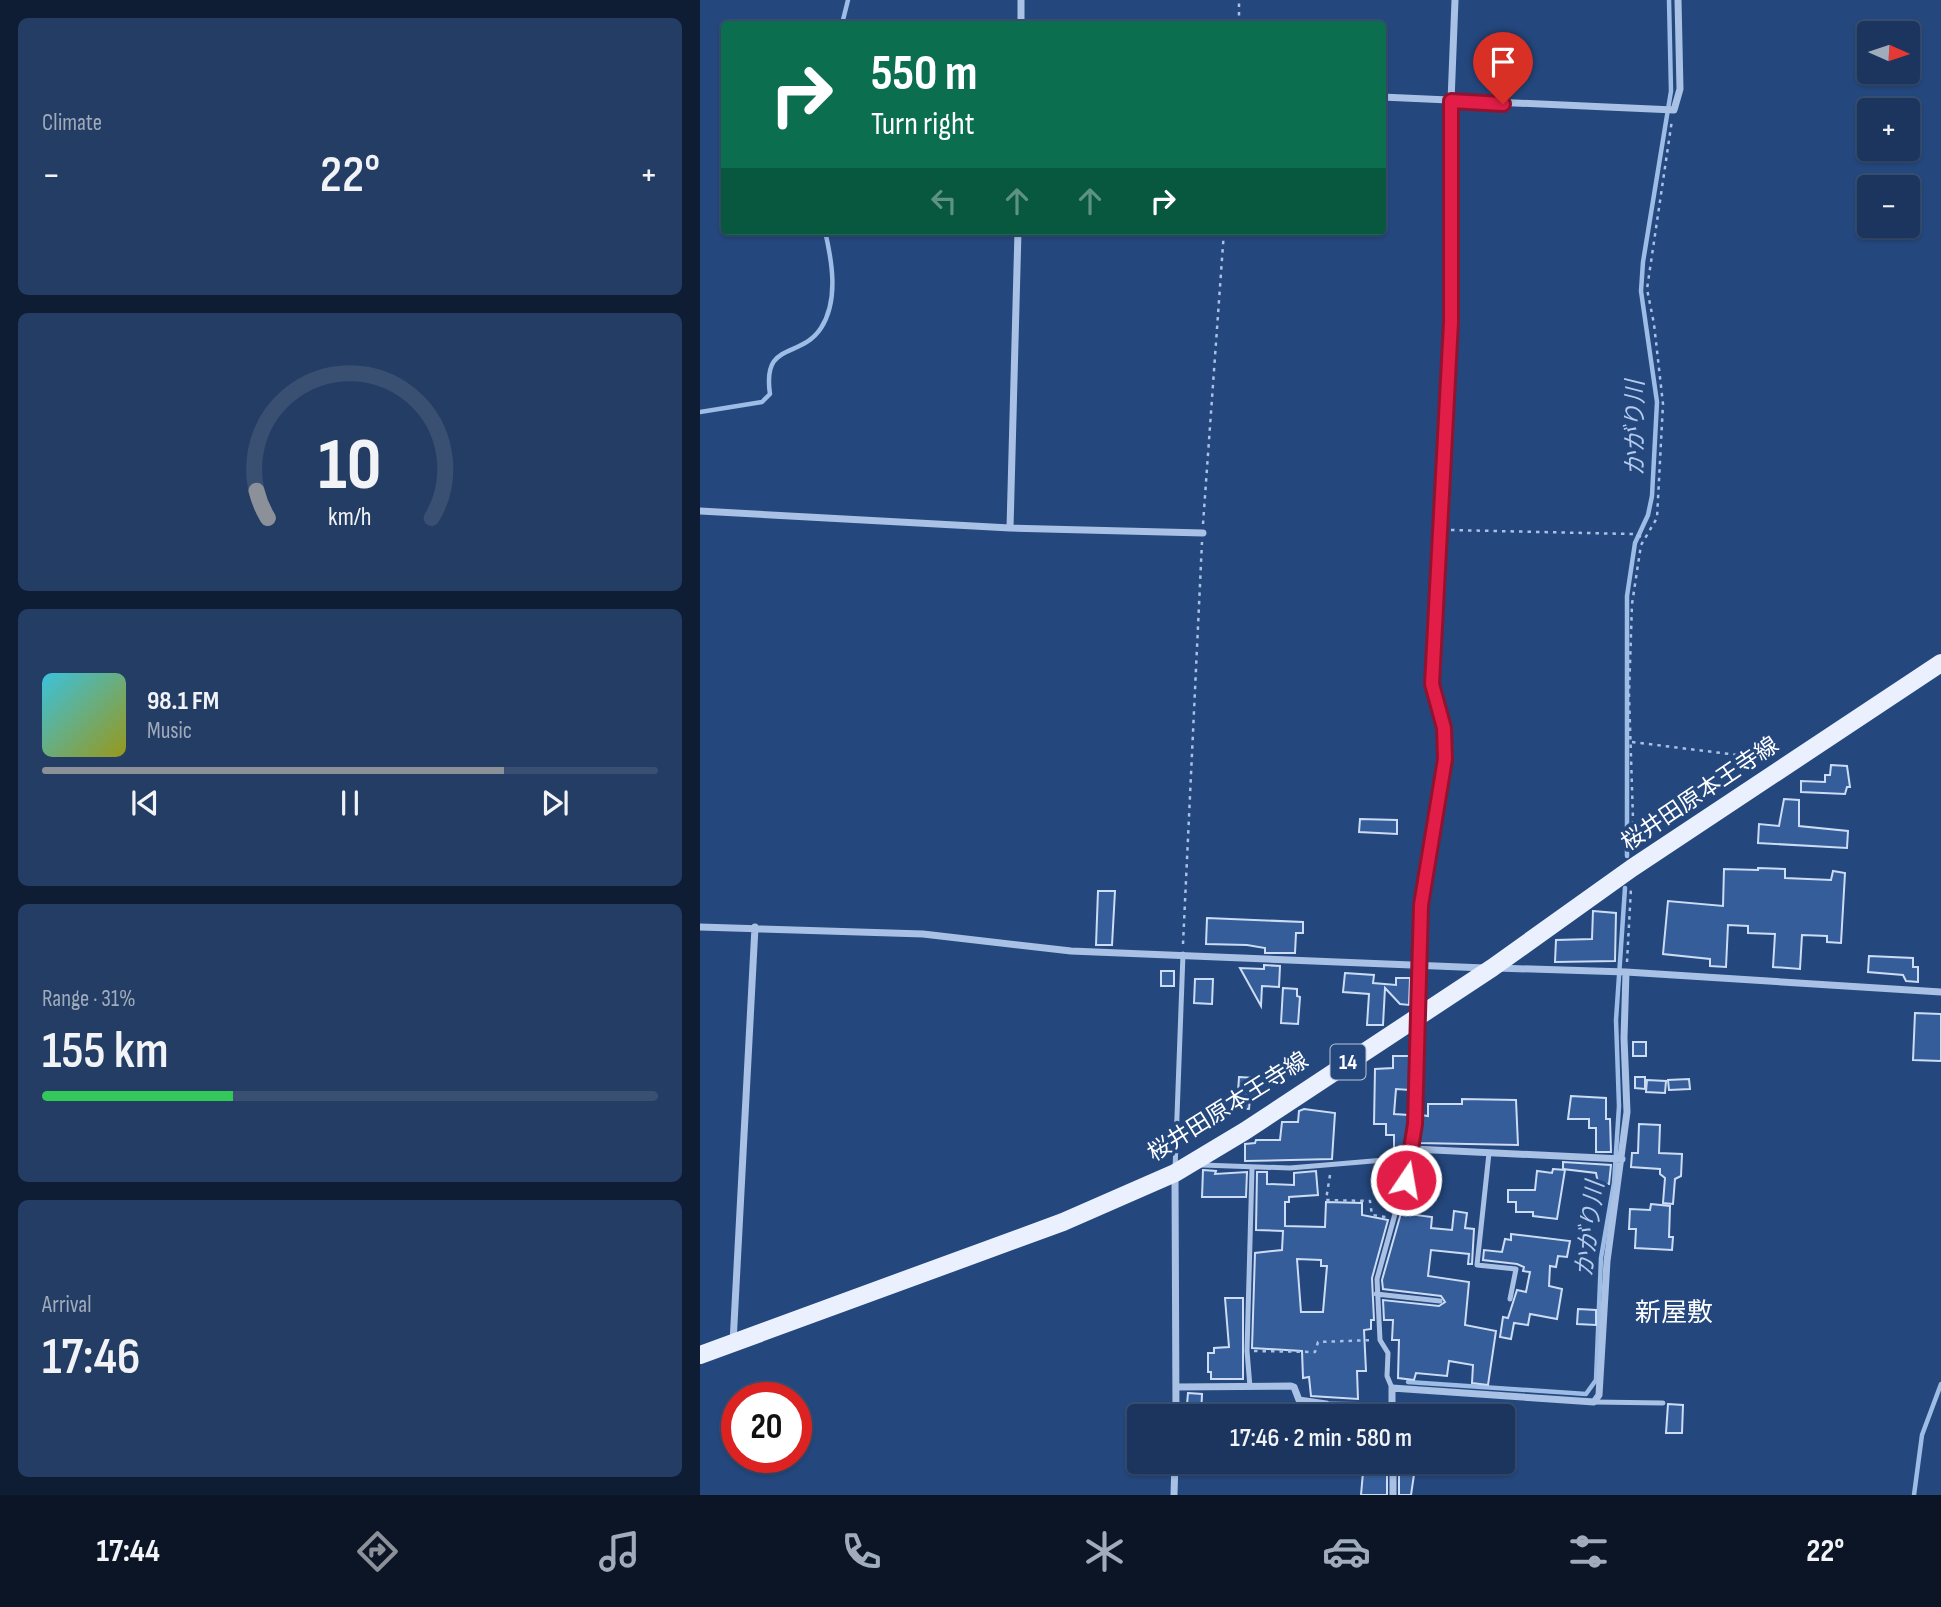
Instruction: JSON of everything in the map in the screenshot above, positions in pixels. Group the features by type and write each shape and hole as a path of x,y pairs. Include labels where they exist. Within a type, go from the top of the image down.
{"main road":[{"name":"桜井田原本王寺線","path":"700,1355 1063,1222 1182,1168 1245,1131 1492,968 1632,868 1941,663"}],"street":[{"path":"1021,0 1021,21"},
{"path":"1455,0 1451,101 1451,322 1432,684 1444,728 1445,759 1421,905 1422,964 1413,1149 1622,1159"},
{"path":"1386,97 1674,110 1680,89 1678,0"},
{"path":"1010,528 1018,235"},
{"path":"700,511 1010,528 1203,533"},
{"path":"700,927 923,934 1071,951 1626,972 1941,992"},
{"path":"733,1345 755,927"},
{"path":"1392,1404 1392,1388 1594,1402 1599,1395 1607,1261 1627,1112 1623,1038 1626,972"},
{"path":"1176,1404 1182,1168"},
{"path":"1176,1387 1291,1386 1294,1387 1299,1401 1326,1404"},
{"path":"1174,1495 1175,1474"},
{"path":"1392,1474 1393,1495"}],"lane":[{"path":"1183,954 1182,1168 1331,1166 1408,1158"},
{"path":"1392,1388 1387,1377 1388,1353 1380,1340 1376,1294 1381,1261 1401,1199 1408,1158 1413,1149"},
{"path":"1489,1153 1477,1265 1516,1269 1510,1299"},
{"path":"1250,1387 1247,1351 1252,1168"},
{"path":"1376,1294 1440,1300"},
{"path":"1594,1402 1663,1403"}],"path":[{"path":"1238,21 1240,0"},
{"path":"1626,972 1632,868 1632,742 1629,695 1632,604 1641,545 1657,517 1663,404 1654,324 1647,289 1648,266 1674,110"},
{"path":"1183,954 1203,533 1224,235"},
{"path":"1441,534 1448,530 1529,530 1632,534 1646,538"},
{"path":"1632,742 1794,761"},
{"path":"1331,1166 1326,1200 1370,1201 1371,1215 1393,1217"},
{"path":"1247,1351 1315,1352 1318,1342 1380,1340"}],"building":[{"path":"1831,765 1847,766 1850,787 1847,787 1845,794 1801,792 1801,781 1825,782 1825,775 1830,775"},
{"path":"1784,799 1799,800 1799,826 1848,831 1847,848 1758,843 1759,824 1779,826"},
{"path":"1360,819 1397,820 1397,834 1359,832"},
{"path":"1724,869 1785,869 1785,878 1831,880 1833,871 1845,873 1841,943 1827,942 1827,936 1802,935 1800,969 1773,967 1775,934 1748,933 1748,926 1728,925 1726,967 1710,966 1710,959 1663,954 1668,901 1723,906"},
{"path":"1098,891 1115,891 1112,945 1096,945"},
{"path":"1593,911 1616,913 1615,961 1555,962 1556,940 1592,939"},
{"path":"1207,918 1303,922 1303,933 1296,933 1295,953 1265,953 1265,948 1247,945 1206,944"},
{"path":"1869,956 1913,958 1913,967 1918,967 1918,982 1906,981 1903,975 1868,972"},
{"path":"1264,965 1280,966 1279,987 1262,986 1261,1006 1240,968 1264,969"},
{"path":"1161,971 1174,971 1174,986 1161,986"},
{"path":"1345,973 1374,975 1373,983 1396,985 1396,978 1410,978 1409,1005 1400,1004 1385,988 1383,1025 1367,1025 1369,994 1343,992"},
{"path":"1195,979 1213,979 1212,1004 1194,1003"},
{"path":"1283,988 1297,989 1297,996 1300,997 1298,1024 1281,1023"},
{"path":"1915,1013 1941,1014 1941,1061 1913,1060"},
{"path":"1633,1042 1646,1042 1646,1056 1633,1056"},
{"path":"1393,1056 1411,1056 1410,1090 1396,1089 1394,1114 1409,1115 1406,1149 1394,1149 1394,1135 1386,1135 1386,1124 1374,1124 1375,1069 1393,1068"},
{"path":"1239,1077 1256,1078 1254,1097 1250,1099 1249,1109 1237,1108"},
{"path":"1635,1077 1645,1077 1645,1089 1635,1088"},
{"path":"1689,1079 1690,1089 1669,1090 1668,1080"},
{"path":"1647,1080 1666,1081 1665,1093 1646,1092"},
{"path":"1571,1096 1606,1098 1611,1152 1596,1152 1596,1128 1589,1128 1589,1119 1568,1119"},
{"path":"1462,1099 1516,1100 1518,1145 1419,1143 1421,1115 1428,1116 1428,1104 1462,1104"},
{"path":"1304,1109 1335,1113 1332,1159 1245,1161 1245,1144 1255,1143 1256,1140 1280,1140 1282,1122 1298,1122 1299,1111"},
{"path":"1639,1124 1660,1125 1659,1153 1682,1154 1681,1176 1675,1179 1673,1204 1663,1203 1665,1178 1660,1174 1660,1169 1631,1167 1632,1153 1638,1153"},
{"path":"1563,1162 1611,1165 1609,1184 1598,1183 1596,1173 1563,1169"},
{"path":"1553,1169 1565,1170 1557,1219 1533,1216 1533,1212 1516,1212 1516,1202 1508,1202 1508,1190 1535,1190 1537,1171 1552,1173"},
{"path":"1203,1170 1216,1171 1215,1174 1247,1172 1246,1197 1202,1197"},
{"path":"1316,1171 1318,1195 1289,1197 1289,1202 1285,1202 1285,1226 1325,1227 1326,1202 1362,1203 1362,1215 1388,1220 1372,1278 1374,1320 1371,1320 1371,1329 1364,1330 1366,1371 1357,1371 1358,1399 1311,1396 1309,1377 1303,1378 1302,1351 1252,1348 1255,1253 1282,1250 1283,1231 1256,1230 1257,1172 1267,1172 1267,1184 1294,1185 1294,1173","holes":["1297,1259 1321,1260 1321,1266 1327,1266 1323,1312 1301,1312"]},
{"path":"1651,1204 1670,1206 1669,1237 1673,1237 1672,1250 1635,1248 1636,1229 1629,1229 1630,1209 1650,1210"},
{"path":"1454,1211 1467,1213 1465,1228 1474,1229 1472,1264 1468,1264 1469,1254 1431,1250 1428,1276 1469,1282 1465,1325 1496,1331 1488,1385 1472,1383 1473,1365 1449,1361 1447,1376 1416,1373 1414,1380 1398,1378 1399,1340 1392,1340 1393,1320 1384,1320 1383,1300 1439,1306 1445,1302 1441,1296 1383,1289 1382,1280 1401,1213 1432,1217 1431,1228 1452,1230"},
{"path":"1511,1234 1570,1241 1567,1257 1558,1256 1556,1267 1550,1266 1549,1286 1562,1289 1557,1319 1530,1314 1528,1325 1514,1323 1511,1339 1500,1337 1503,1317 1508,1318 1517,1290 1526,1292 1530,1272 1523,1271 1524,1267 1517,1264 1483,1260 1484,1250 1502,1252 1505,1239 1511,1240"},
{"path":"1225,1298 1243,1298 1243,1379 1211,1379 1211,1372 1208,1372 1208,1353 1214,1353 1214,1348 1229,1347"},
{"path":"1578,1309 1596,1310 1596,1325 1577,1324"},
{"path":"1188,1393 1202,1394 1202,1404 1187,1404"},
{"path":"1668,1404 1683,1405 1682,1433 1666,1433"},
{"path":"1363,1474 1387,1474 1387,1495 1361,1495"},
{"path":"1399,1474 1414,1474 1411,1495 1399,1495"}],"waterway":[{"path":"843,21 848,0"},
{"name":"かがり川","path":"1627,856 1627,596 1635,543 1648,515 1652,496 1657,402 1641,291 1643,262 1671,91 1669,0"},
{"path":"700,412 762,402 770,394 769,377 777,358 812,338 821,328 827,317 832,293 832,267 826,235"},
{"name":"かがり川","path":"1408,1382 1586,1394 1596,1380 1601,1258 1614,1183 1619,1106 1616,1020 1625,888"},
{"path":"1914,1495 1922,1435 1941,1384"}],"district":[{"name":"新屋敷","path":"1674,1313"}],"route":[{"path":"1406,1180 1415,1124 1422,964 1421,905 1445,759 1444,728 1436,707 1432,684 1451,322 1451,101 1503,104"}]}
